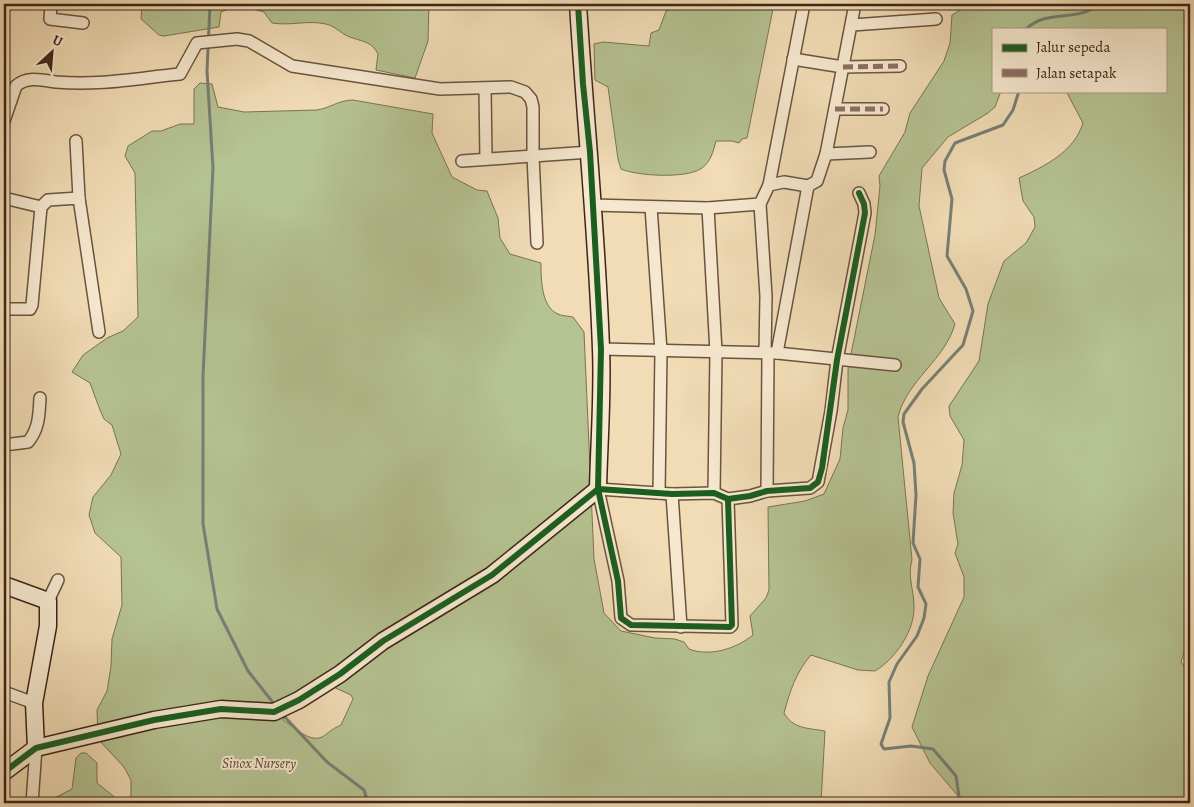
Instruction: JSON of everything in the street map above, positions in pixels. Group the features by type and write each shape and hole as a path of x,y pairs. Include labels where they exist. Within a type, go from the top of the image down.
{"street":[{"path":"51,4 50,19 83,23"},
{"path":"578,4 582,84 590,152 601,349 598,489 618,581 621,618 631,625 681,627 730,627 732,625 728,499"},
{"path":"767,491 770,353 760,204 770,185 804,4"},
{"path":"770,185 784,182 808,186 818,181 826,154 855,4"},
{"path":"852,25 936,20"},
{"path":"4,121 16,86 20,82 30,79 70,83 122,82 180,74 197,43 237,39 249,41 292,66 440,89 511,87 520,89 531,99 533,107 532,156 537,243"},
{"path":"793,59 843,67 900,66"},
{"path":"485,89 486,159"},
{"path":"835,109 883,109"},
{"path":"76,141 79,198 99,332"},
{"path":"462,161 590,152"},
{"path":"826,154 870,152"},
{"path":"770,353 808,186"},
{"path":"4,772 36,748 154,720 221,710 274,712 299,700 340,674 383,641 492,575 598,489 672,494 714,493 728,499 767,491 810,488 818,482 831,411 837,360 864,213 864,204 859,193"},
{"path":"4,198 41,207"},
{"path":"4,309 30,309 32,304 41,207 48,200 79,198"},
{"path":"592,205 708,208 760,204"},
{"path":"651,207 661,351 659,493"},
{"path":"708,208 716,352 714,493"},
{"path":"601,349 770,353 895,365"},
{"path":"4,445 28,442 34,435 38,424 40,398"},
{"path":"672,494 681,627"},
{"path":"32,803 36,748 34,703 48,626 48,601 58,580"},
{"path":"4,585 48,601"},
{"path":"4,692 34,703"}],"green space":[{"path":"142,4 429,4 428,41 415,78 376,70 378,54 373,47 349,37 326,24 272,23 264,12 238,5 221,12 219,27 164,36 159,35 141,19"},
{"path":"682,4 774,4 747,138 742,139 739,143 716,141 708,162 702,168 685,174 650,175 621,169 608,87 595,80 594,44 603,42 649,46 651,33 659,30 666,11"},
{"name":"Sinox Nursery","path":"970,4 1190,4 1190,634 1181,662 1185,667 1190,668 1190,803 964,803 930,763 912,727 928,676 964,597 964,577 955,553 958,544 953,513 954,493 962,465 964,440 950,416 949,406 979,361 988,304 1004,261 1026,243 1035,227 1034,217 1023,201 1019,178 1057,157 1066,150 1079,133 1083,123 1067,92 1166,92 1166,28 992,28 992,92 1001,92 995,107 948,137 922,168 919,206 939,298 955,324 943,349 909,392 898,417 912,560 910,577 914,606 911,625 896,652 875,671 858,670 811,655 801,668 794,682 784,713 796,725 825,731 821,803 126,803 131,795 131,780 124,767 98,739 97,710 107,691 111,666 112,639 122,605 121,557 95,533 89,515 93,497 111,475 121,454 112,425 104,419 90,383 72,372 83,355 107,338 123,331 138,317 135,173 125,156 128,146 152,131 161,131 180,124 194,124 194,89 200,83 212,84 218,107 244,112 317,110 343,101 353,100 433,114 432,133 452,177 477,190 487,191 498,218 500,238 510,254 541,263 543,292 548,305 558,314 573,317 584,332 594,559 604,613 621,631 655,638 675,639 684,642 689,649 714,652 731,648 753,635 750,616 766,598 769,590 768,507 805,501 824,494 840,459 843,428 848,410 848,369 875,235 880,186 879,176 905,132 910,113 944,61 950,43 952,15","holes":["329,685 351,695 353,699 341,725 322,737 312,738 307,736 283,720 288,713"]},
{"path":"81,753 86,753 97,763 97,783 122,803 45,803 72,789 76,758"}],"waterway":[{"path":"210,4 207,71 213,168 203,376 203,524 217,609 248,671 275,705"},
{"path":"1028,28 1044,19 1082,13 1091,10 1099,4"},
{"path":"960,803 956,776 933,749 911,746 884,749 881,744 890,718 889,682 897,664 917,636 924,618 926,604 918,587 920,559 913,543 916,495 914,463 903,422 904,414 922,389 963,345 973,311 966,289 947,256 952,199 944,170 945,161 955,143 1003,125 1013,110 1019,92"},
{"path":"282,714 327,762 364,790 368,803"}],"marked path":[{"path":"843,67 900,66"},
{"path":"835,109 883,109"}],"cycle path":[{"path":"578,4 590,152 601,349 598,489 618,581 621,618 631,625 730,627 732,625 728,499"},
{"path":"4,772 36,748 154,720 221,709 274,712 299,700 340,674 383,641 492,575 598,489 672,494 714,493 728,499 767,491 810,488 818,482 822,468 837,360 865,213 864,204 859,193"}]}
